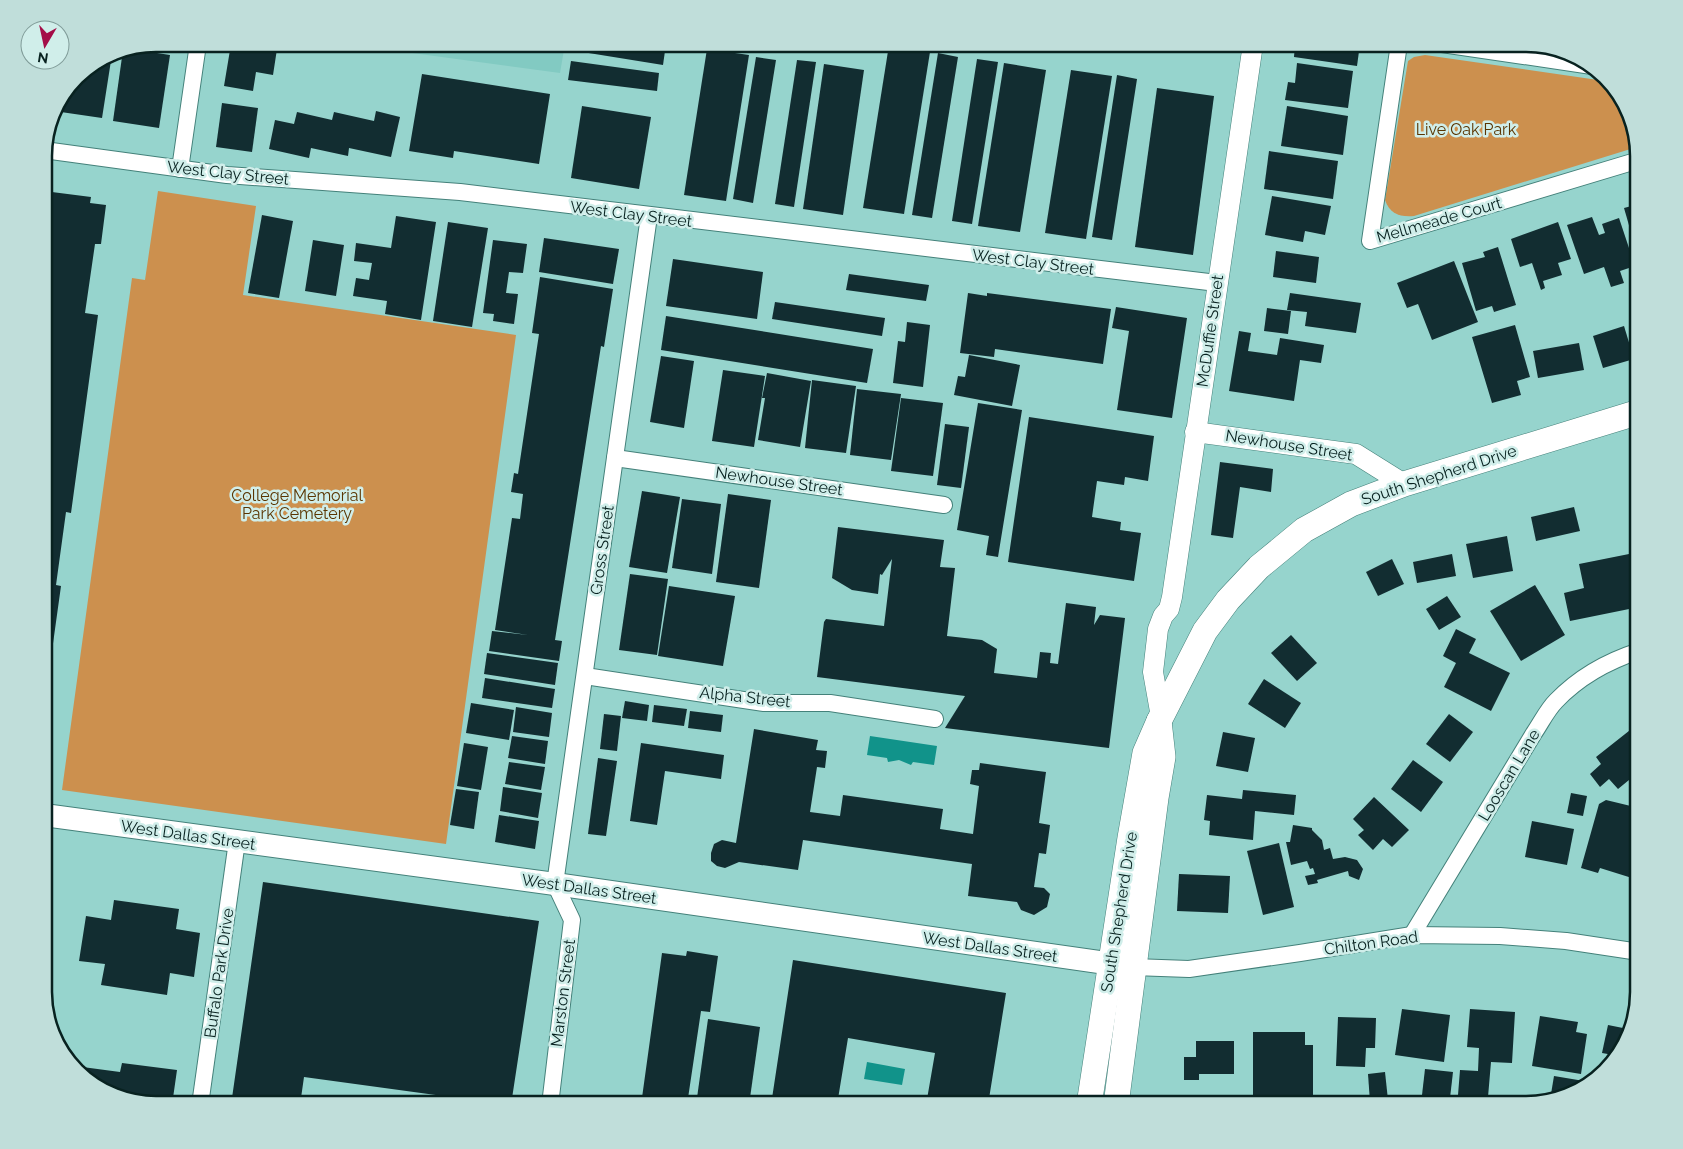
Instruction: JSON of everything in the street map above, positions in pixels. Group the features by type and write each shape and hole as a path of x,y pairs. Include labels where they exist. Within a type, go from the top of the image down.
{"main road":[{"name":"South Shepherd Drive","path":"1090,1096 1097,1055 1122,966 1164,758 1160,719 1205,631 1228,600 1259,566 1304,530 1351,504 1404,484 1630,415"},
{"name":"West Dallas Street","path":"53,816 555,884 1122,966"},
{"name":"South Shepherd Drive","path":"1116,1096 1122,966"},
{"path":"1084,1096 1097,1055"}],"street":[{"path":"180,168 197,52"},
{"name":"McDuffie Street","path":"1160,719 1153,672 1158,629 1172,597 1252,52"},
{"name":"Mellmeade Court","path":"1398,52 1370,241 1630,163"},
{"path":"1497,52 1572,63"},
{"name":"West Clay Street","path":"53,151 227,175 460,192 1217,283"},
{"name":"Gross Street","path":"555,884 649,216"},
{"name":"Newhouse Street","path":"1195,432 1356,454 1404,484"},
{"name":"Newhouse Street","path":"615,458 944,505"},
{"name":"Looscan Lane","path":"1412,935 1534,733 1555,702 1584,678 1615,658 1630,654"},
{"name":"Alpha Street","path":"585,676 764,703 830,703 935,719"},
{"name":"Buffalo Park Drive","path":"201,1096 237,841"},
{"name":"Marston Street","path":"551,1096 572,920 555,884"},
{"name":"Chilton Road","path":"1122,966 1189,969 1412,935 1500,936 1566,941 1630,951"}],"shaded area":[{"path":"405,52 564,52 560,73"}],"green space":[{"name":"Live Oak Park","path":"1425,55 1597,80 1605,88 1620,111 1625,123 1630,149 1414,216 1396,214 1390,209 1385,200 1408,61 1414,57"},
{"name":"College Memorial Park Cemetery","path":"158,191 256,206 243,295 516,335 446,844 62,790 132,278 145,280"}],"water":[{"path":"870,736 937,746 934,765 913,762 911,765 899,760 888,762 887,758 867,755"},
{"path":"867,1062 905,1069 902,1085 864,1079"}],"building":[{"path":"153,52 170,55 159,128 113,121 122,58"},
{"path":"230,52 277,52 273,75 256,72 253,91 224,86"},
{"path":"582,52 665,52 663,65"},
{"path":"707,52 728,52 749,55 726,201 684,195"},
{"path":"888,52 930,52 904,214 863,208"},
{"path":"1294,52 1359,52 1357,66 1294,57"},
{"path":"938,53 958,57 932,218 912,215"},
{"path":"756,57 776,60 753,203 733,199"},
{"path":"977,59 998,62 972,224 952,221"},
{"path":"797,60 816,62 794,207 775,204"},
{"path":"571,61 659,73 657,91 568,80"},
{"path":"111,63 102,118 62,112 78,88 93,74"},
{"path":"1004,63 1046,70 1020,232 978,226"},
{"path":"1297,63 1353,71 1348,108 1285,100 1288,82 1295,83"},
{"path":"824,64 864,70 843,215 803,209"},
{"path":"1071,70 1112,76 1086,239 1045,233"},
{"path":"422,74 550,94 539,164 454,151 453,158 409,151"},
{"path":"1117,75 1137,79 1112,240 1092,237"},
{"path":"1157,88 1214,96 1193,255 1135,247"},
{"path":"222,103 258,108 252,152 216,147"},
{"path":"582,106 651,117 639,189 571,178"},
{"path":"1287,106 1348,116 1343,155 1281,146"},
{"path":"376,111 400,117 391,157 349,148 348,156 311,148 309,158 269,149 275,120 294,124 297,112 332,120 334,112 374,121"},
{"path":"1269,151 1338,161 1333,199 1264,189"},
{"path":"53,192 91,197 90,203 106,205 101,244 95,244 85,313 98,315 71,513 66,512 56,585 61,586 53,644"},
{"path":"1272,196 1331,206 1325,235 1305,231 1303,242 1265,235"},
{"path":"1630,206 1630,229 1624,208"},
{"path":"262,215 293,221 279,298 248,293"},
{"path":"396,216 436,222 421,320 385,314 387,301 353,296 356,278 369,280 372,263 354,261 356,243 391,248"},
{"path":"1592,217 1599,235 1605,233 1602,224 1619,218 1630,251 1630,268 1620,271 1624,283 1611,287 1604,267 1584,274 1567,225"},
{"path":"448,222 488,228 472,327 433,321"},
{"path":"1558,222 1571,259 1558,263 1562,275 1543,281 1545,288 1541,290 1532,263 1520,267 1511,239"},
{"path":"544,238 619,249 613,284 539,272"},
{"path":"313,240 344,245 336,296 305,291"},
{"path":"493,240 527,244 523,273 509,272 506,293 518,294 514,324 493,321 494,314 483,313"},
{"path":"1498,247 1516,305 1494,312 1492,306 1476,311 1462,263 1485,257 1483,252"},
{"path":"1276,251 1319,257 1316,283 1273,277"},
{"path":"673,259 763,272 757,319 666,306"},
{"path":"1454,261 1478,322 1432,340 1418,304 1407,308 1397,283"},
{"path":"849,274 929,285 926,301 846,290"},
{"path":"540,277 613,289 604,347 601,346 555,640 562,641 559,661 489,651 492,631 528,635 495,630 512,518 520,519 523,494 511,492 514,473 518,474 539,334 532,333"},
{"path":"968,293 987,296 987,293 1111,309 1103,364 995,349 994,357 960,353"},
{"path":"1290,293 1361,303 1356,333 1305,326 1307,312 1287,310"},
{"path":"775,302 885,318 882,336 772,319"},
{"path":"1116,307 1187,318 1172,418 1117,410 1129,331 1112,328"},
{"path":"1267,308 1291,311 1288,334 1264,331"},
{"path":"666,316 873,349 867,383 661,350"},
{"path":"907,322 930,325 923,387 893,383 898,341 905,342"},
{"path":"1515,325 1530,377 1517,381 1521,395 1492,403 1472,337"},
{"path":"1624,326 1630,346 1630,360 1603,368 1593,336"},
{"path":"1239,331 1251,333 1248,351 1277,355 1280,338 1324,345 1321,363 1300,360 1294,401 1229,391"},
{"path":"1579,343 1584,370 1538,378 1533,351"},
{"path":"969,355 1020,365 1012,406 954,395 958,376 965,377"},
{"path":"661,356 694,361 684,428 650,422"},
{"path":"723,370 765,376 754,447 712,441"},
{"path":"767,373 811,381 800,447 758,440 765,398 762,398"},
{"path":"812,380 856,386 846,453 805,448"},
{"path":"857,389 901,394 891,460 850,455"},
{"path":"901,398 943,403 933,476 891,471"},
{"path":"978,403 1022,410 998,557 986,555 989,536 957,530"},
{"path":"1029,417 1154,436 1148,481 1125,477 1124,485 1097,481 1092,517 1121,522 1120,530 1141,533 1134,581 1008,562"},
{"path":"945,424 969,427 961,488 937,485"},
{"path":"1220,462 1273,469 1271,492 1240,487 1233,538 1211,535"},
{"path":"642,491 680,497 667,573 629,567"},
{"path":"728,494 771,500 759,588 716,582"},
{"path":"682,499 721,504 712,574 672,568"},
{"path":"1574,507 1580,531 1536,541 1531,517"},
{"path":"838,527 944,540 940,567 955,568 947,636 982,640 997,649 994,673 1037,678 1040,652 1051,653 1050,663 1058,664 1066,603 1096,607 1094,625 1100,615 1125,618 1109,748 945,728 965,696 817,677 824,622 826,619 884,626 892,559 882,575 880,574 878,594 852,590 832,578"},
{"path":"1507,536 1513,571 1473,578 1466,544"},
{"path":"1452,554 1456,576 1417,583 1413,562"},
{"path":"1630,554 1630,609 1570,621 1564,593 1584,588 1579,564"},
{"path":"1392,559 1404,584 1378,596 1366,572"},
{"path":"630,574 668,579 657,655 619,650"},
{"path":"1535,585 1565,635 1521,661 1490,611"},
{"path":"669,586 735,596 723,666 658,656"},
{"path":"1447,596 1461,617 1439,630 1426,609"},
{"path":"1456,629 1476,639 1469,653 1510,673 1491,711 1444,687 1456,663 1443,656"},
{"path":"1291,635 1317,663 1297,681 1271,653"},
{"path":"487,653 558,663 555,685 484,674"},
{"path":"485,678 555,689 552,708 482,698"},
{"path":"1264,679 1301,703 1285,728 1248,704"},
{"path":"625,701 649,705 647,721 622,718"},
{"path":"471,703 514,710 509,740 466,733"},
{"path":"654,705 687,709 684,726 652,722"},
{"path":"516,707 552,713 549,737 513,732"},
{"path":"690,711 723,715 721,732 688,728"},
{"path":"604,714 621,716 617,751 600,749"},
{"path":"1449,714 1473,732 1450,762 1426,744"},
{"path":"754,729 818,740 816,750 827,751 825,768 817,767 810,812 840,816 843,795 943,809 940,829 973,834 979,786 970,784 972,770 979,770 980,763 1046,772 1039,823 1050,825 1046,854 1039,853 1034,887 1044,888 1050,894 1047,907 1034,915 1021,910 1017,902 968,896 972,864 803,840 798,870 739,862 725,868 717,866 711,861 714,844 722,840 736,843"},
{"path":"1630,730 1630,781 1629,780 1618,789 1609,779 1600,787 1590,774 1601,764 1596,757"},
{"path":"1223,732 1255,738 1248,772 1216,766"},
{"path":"512,736 548,741 545,764 508,758"},
{"path":"464,743 488,747 481,790 457,786"},
{"path":"641,743 724,755 721,779 665,771 657,825 630,821"},
{"path":"598,758 617,761 606,836 588,834"},
{"path":"1413,760 1443,782 1421,812 1391,789"},
{"path":"509,762 545,767 541,790 505,784"},
{"path":"503,787 542,793 538,818 500,811"},
{"path":"456,789 479,792 474,829 450,825"},
{"path":"1243,790 1296,795 1294,815 1255,811 1253,840 1209,835 1210,821 1204,820 1207,795 1242,799"},
{"path":"1571,793 1587,796 1583,816 1567,813"},
{"path":"1374,797 1409,830 1392,847 1383,839 1373,850 1358,835 1364,830 1353,819"},
{"path":"1606,800 1630,806 1630,877 1600,868 1598,873 1581,868 1599,804"},
{"path":"499,815 539,821 535,849 495,842"},
{"path":"1532,821 1574,829 1567,865 1525,857"},
{"path":"1293,825 1312,828 1322,840 1324,850 1330,848 1333,859 1345,857 1357,860 1363,869 1359,880 1349,876 1348,871 1317,880 1318,883 1308,885 1305,876 1315,874 1313,868 1310,869 1307,861 1291,865 1286,842 1290,842"},
{"path":"1279,843 1294,907 1263,915 1247,851"},
{"path":"1179,874 1230,876 1228,913 1177,911"},
{"path":"263,882 539,921 512,1096 443,1096 304,1077 301,1096 232,1096"},
{"path":"114,900 179,909 176,929 200,933 194,977 170,973 167,995 101,985 105,964 79,961 86,916 111,920"},
{"path":"687,951 718,956 710,1012 701,1011 688,1096 642,1096 662,953 686,956"},
{"path":"793,960 1006,993 989,1096 928,1096 935,1053 848,1038 838,1096 772,1096"},
{"path":"1402,1009 1450,1015 1444,1062 1395,1055"},
{"path":"1470,1009 1515,1012 1512,1063 1491,1062 1488,1096 1458,1095 1460,1070 1478,1071 1479,1048 1467,1047"},
{"path":"1540,1016 1578,1022 1576,1032 1587,1034 1581,1074 1532,1066"},
{"path":"1338,1017 1376,1018 1375,1048 1366,1048 1365,1067 1336,1066"},
{"path":"708,1019 760,1027 750,1096 697,1096"},
{"path":"1608,1025 1624,1028 1610,1054 1602,1053"},
{"path":"1253,1032 1305,1032 1305,1045 1313,1045 1313,1096 1253,1096"},
{"path":"1196,1041 1234,1041 1234,1074 1199,1074 1199,1080 1184,1080 1184,1057 1196,1057"},
{"path":"122,1063 177,1070 173,1096 143,1096 117,1089 105,1083 84,1067 120,1072"},
{"path":"1425,1069 1453,1072 1450,1096 1422,1095"},
{"path":"1385,1072 1388,1096 1370,1096 1368,1074"},
{"path":"1554,1076 1581,1081 1572,1086 1551,1093"}]}
